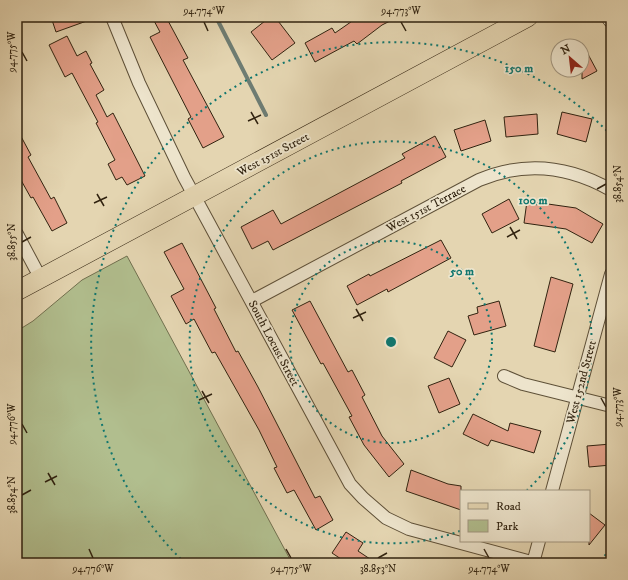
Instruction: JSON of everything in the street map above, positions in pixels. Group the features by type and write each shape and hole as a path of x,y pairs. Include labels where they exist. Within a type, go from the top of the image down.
{"main road":[{"name":"West 151st Street","path":"17,291 528,17"}],"street":[{"name":"South Locust Street","path":"112,17 142,90 194,196 350,484 363,498 386,518 409,529 534,563"},
{"name":"West 151st Terrace","path":"252,301 479,180 495,173 514,169 536,168 562,170 597,182 611,190"},
{"path":"17,234 41,279"},
{"name":"West 152nd Street","path":"552,490 611,274"},
{"path":"504,376 523,384 611,406"},
{"path":"534,563 539,542"}],"path":[{"path":"581,17 583,20 589,17"}],"green space":[{"path":"127,256 292,563 17,563 17,331 33,321 82,280"}],"building":[{"path":"51,17 95,17 95,18 56,32"},
{"path":"152,17 166,17 188,58 183,60 224,137 203,148 188,119 191,117 150,37 160,32"},
{"path":"270,17 275,17 295,43 272,60 251,32"},
{"path":"358,17 398,17 382,25 357,44 354,41 315,62 305,43 332,28 335,33"},
{"path":"67,36 77,56 86,51 92,63 90,64 104,90 96,95 107,117 113,113 145,176 127,185 122,177 116,180 108,164 115,160 96,123 98,122 72,73 65,77 49,45"},
{"path":"590,58 597,71 590,75"},
{"path":"562,112 592,119 586,142 557,134"},
{"path":"537,114 538,134 506,137 504,117"},
{"path":"485,120 491,141 461,151 454,130"},
{"path":"17,129 31,155 28,157 51,199 54,197 67,223 52,231 33,197 31,198 17,173"},
{"path":"435,136 446,157 401,181 402,183 273,250 268,241 252,249 241,227 273,210 281,224 405,158 402,154"},
{"path":"509,199 519,219 492,233 482,214"},
{"path":"527,201 576,208 603,224 592,243 566,229 524,223"},
{"path":"441,240 451,258 388,292 387,289 357,305 347,286"},
{"path":"182,243 216,308 214,309 236,352 238,351 258,387 315,498 320,496 333,520 316,530 294,490 287,493 274,468 277,467 259,430 215,352 212,353 194,319 186,324 171,296 184,289 164,252"},
{"path":"551,277 573,284 555,352 534,346"},
{"path":"310,301 348,372 352,370 365,395 362,397 382,436 404,464 389,477 364,445 349,417 352,416 323,363 321,364 292,310"},
{"path":"499,301 506,326 474,335 468,316 478,313 477,307"},
{"path":"448,331 466,340 452,367 434,358"},
{"path":"449,378 460,404 439,413 428,386"},
{"path":"473,414 508,431 510,423 541,431 534,453 491,440 488,446 463,434"},
{"path":"611,444 611,465 589,467 587,446"},
{"path":"411,470 448,484 461,486 460,510 406,491"},
{"path":"590,514 605,525 589,545 590,542"},
{"path":"346,532 363,543 358,551 376,563 347,563 332,553"}],"waterway":[{"path":"216,17 266,115"}]}
